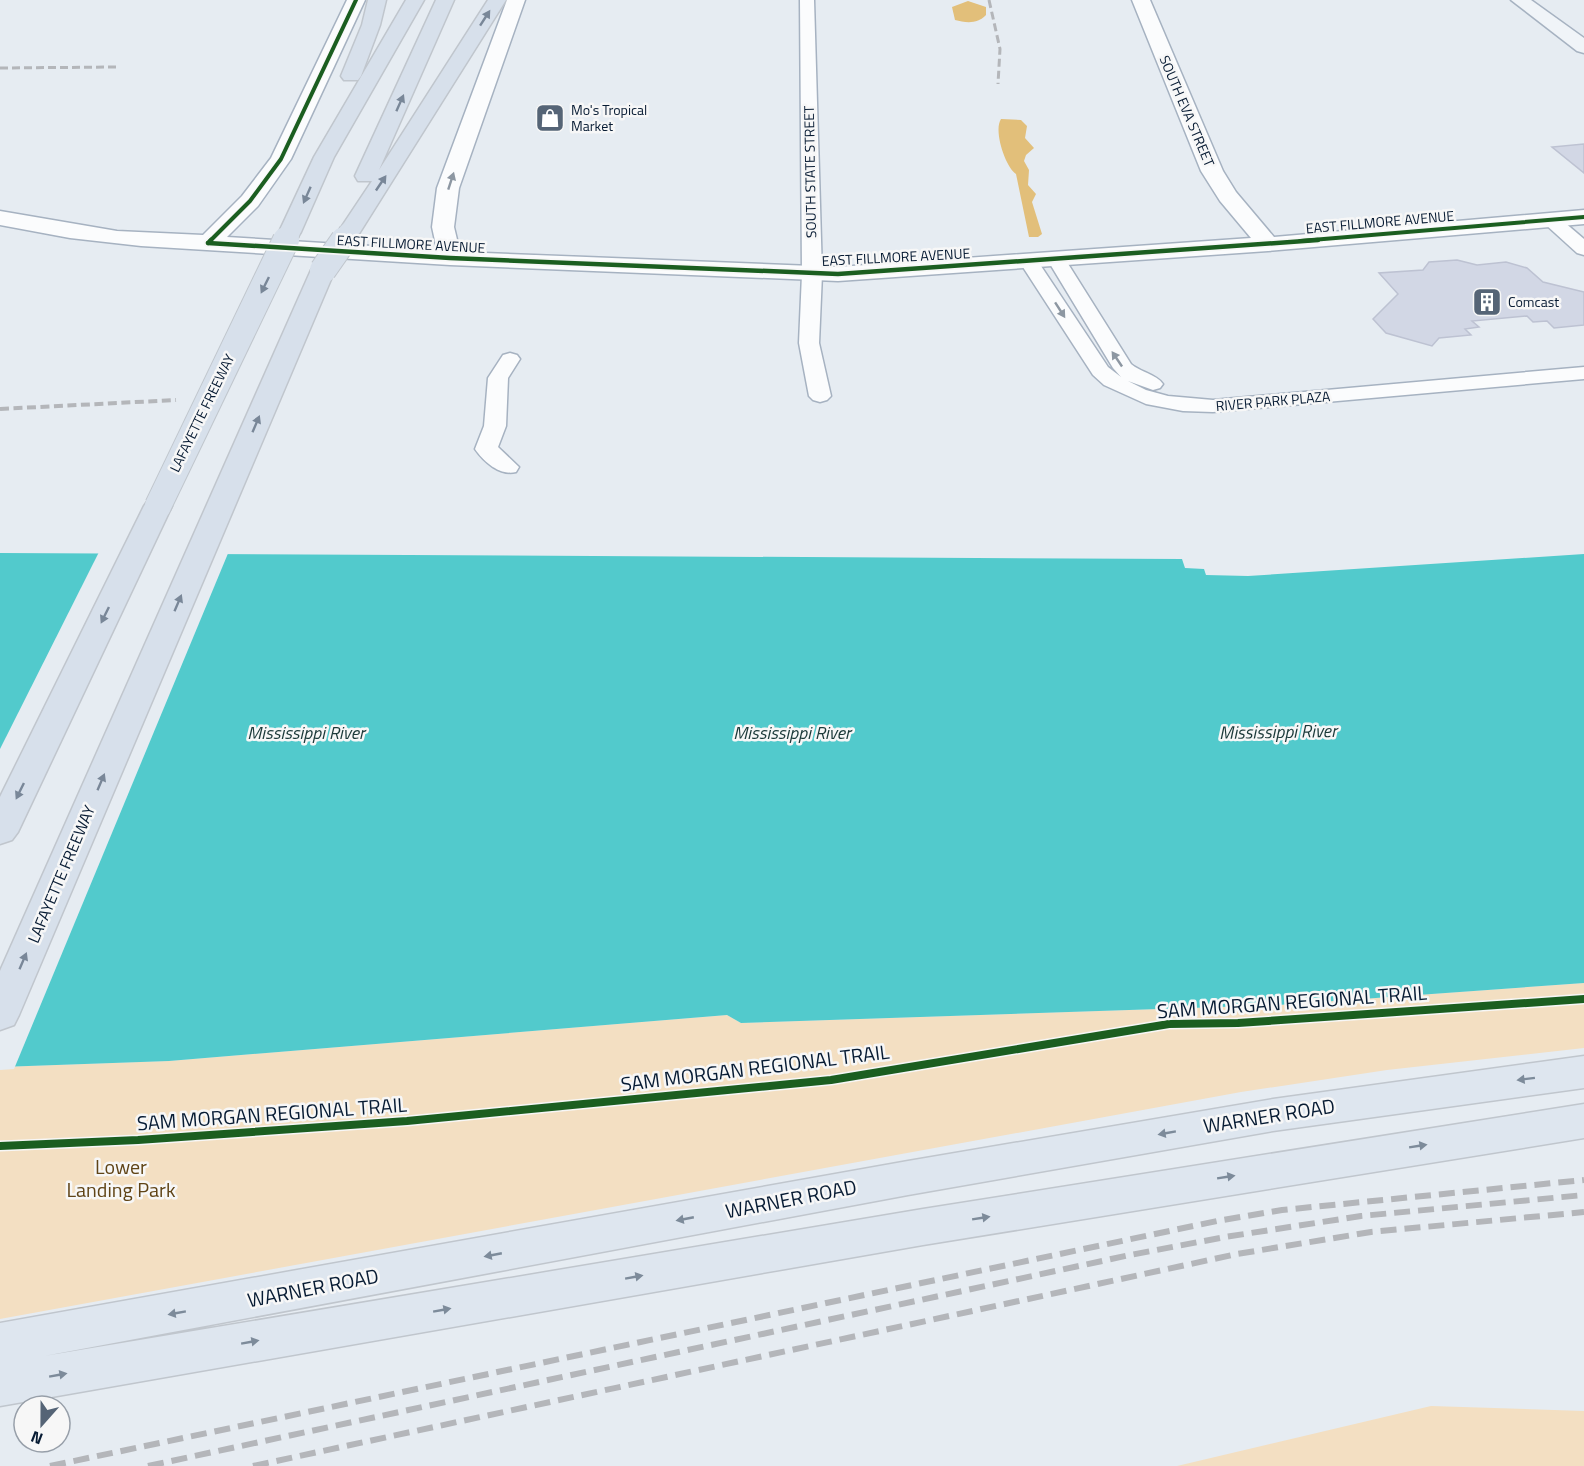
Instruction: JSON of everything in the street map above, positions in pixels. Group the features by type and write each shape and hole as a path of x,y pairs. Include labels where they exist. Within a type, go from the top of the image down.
{"highway":[{"path":"324,157 329,128 366,41 377,0"},
{"name":"LAFAYETTE FREEWAY","path":"0,832 290,232 324,157 415,0"},
{"path":"344,232 445,0"},
{"path":"344,232 497,0"},
{"name":"LAFAYETTE FREEWAY","path":"0,1015 323,270 344,232"},
{"name":"WARNER ROAD","path":"0,1344 908,1178 1238,1121 1584,1072"},
{"path":"0,1385 970,1219 1584,1121"}],"main road":[{"path":"1520,0 1584,47"}],"street":[{"path":"198,242 250,201 275,169 356,0"},
{"path":"450,258 443,227 448,188 516,0"},
{"name":"SOUTH STATE STREET","path":"807,0 812,274 809,344 820,396"},
{"name":"SOUTH EVA STREET","path":"1141,0 1212,171 1228,196 1268,244"},
{"name":"EAST FILLMORE AVENUE","path":"0,201 94,220 171,232 198,242"},
{"name":"EAST FILLMORE AVENUE","path":"0,218 119,238 450,258 812,274 865,273 1268,244 1551,220 1581,221"},
{"path":"1551,220 1584,249"},
{"name":"RIVER PARK PLAZA","path":"1056,259 1123,368 1142,380 1174,391 1207,393 1584,360"},
{"name":"RIVER PARK PLAZA","path":"1028,261 1100,371 1126,390 1167,402 1213,406 1584,373"},
{"path":"508,467 486,449 495,426 498,378 510,359"}],"green space":[{"name":"Lower Landing Park","path":"1584,983 1584,1048 1387,1070 1241,1092 0,1319 0,1067 169,1061 727,1015 741,1023 1278,1005"},
{"path":"1431,1406 1584,1411 1584,1466 1177,1466"}],"shaded area":[{"path":"968,1 986,7 986,15 972,22 955,20 952,7"},
{"path":"1001,119 1021,120 1027,126 1025,138 1034,148 1026,155 1024,161 1029,170 1028,185 1036,194 1032,202 1042,234 1038,237 1029,237 1016,174 1008,165 1002,149 999,132"}],"water":[{"name":"Mississippi River","path":"0,553 1182,559 1185,568 1204,569 1206,575 1248,576 1584,554 1584,983 1278,1005 741,1023 727,1015 169,1061 0,1067"}],"pier":[{"path":"100,550 229,551 14,1069 0,1070 0,749"}],"building":[{"path":"1584,144 1584,173 1552,147"},
{"name":"Comcast","path":"1457,260 1477,265 1506,262 1527,268 1543,282 1584,292 1584,325 1554,328 1547,321 1533,322 1527,316 1472,321 1479,327 1465,329 1471,335 1439,338 1432,346 1386,333 1373,319 1398,294 1379,273 1423,270 1429,262"}],"railway":[{"path":"989,0 1000,49 998,84"},
{"path":"0,68 117,67"},
{"path":"0,409 176,400"},
{"path":"50,1466 1217,1221 1282,1210 1584,1180"},
{"path":"148,1466 1130,1255 1225,1237 1361,1216 1584,1195"},
{"path":"253,1466 1237,1254 1371,1232 1584,1212"}],"cycle path":[{"path":"208,243 250,201 281,159 356,0"},
{"path":"208,243 450,258 838,274 1268,244 1584,217"},
{"name":"SAM MORGAN REGIONAL TRAIL","path":"0,1146 138,1140 407,1121 831,1080 1169,1024 1238,1023 1584,999"}],"place":[{"name":"Mo's Tropical Market","path":"550,118"},
{"name":"Comcast","path":"1487,302"}]}
